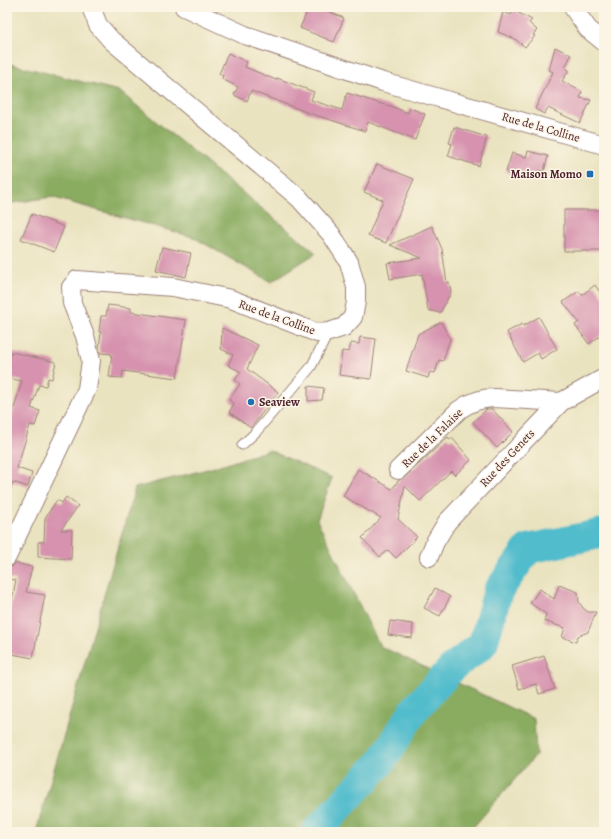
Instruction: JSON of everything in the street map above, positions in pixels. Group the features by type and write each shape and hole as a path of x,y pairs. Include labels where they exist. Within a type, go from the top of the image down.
{"street":[{"name":"Rue de la Colline","path":"7,557 87,389 91,361 85,336 72,303 71,287 77,280 173,287 231,299 317,333 329,332 344,327 352,317 356,302 356,288 349,262 331,234 299,198 111,40 98,25 91,7"},
{"name":"Rue de la Colline","path":"184,7 245,35 383,82 604,145"},
{"path":"574,7 588,29 604,42"},
{"name":"Rue des Genets","path":"429,557 435,542 447,522 561,402 604,378"},
{"name":"Rue de la Falaise","path":"398,470 467,404 485,398 561,402"}],"lane":[{"path":"242,445 256,432 311,367 329,332"}],"green space":[{"path":"7,63 119,91 316,253 271,282 193,237 51,197 7,204"},
{"path":"269,450 332,478 317,520 380,646 534,719 536,755 469,832 36,832 135,488 223,465"}],"building":[{"path":"309,7 317,7 344,18 334,42 300,28"},
{"path":"513,10 532,20 529,23 537,30 533,35 535,36 525,47 515,39 498,32 503,12 511,15"},
{"path":"555,47 571,55 565,68 569,70 562,81 582,92 580,98 591,100 580,123 548,108 544,114 535,109 553,72 549,70"},
{"path":"228,53 247,62 245,67 276,80 277,78 314,92 311,100 342,110 347,93 388,105 408,113 410,108 425,114 415,140 368,122 365,131 306,112 251,91 247,101 234,95 238,87 222,79 223,76 219,74"},
{"path":"454,127 487,137 479,166 448,156 452,144 449,143"},
{"path":"528,151 548,156 544,171 539,170 536,179 506,172 512,153 526,157"},
{"path":"377,164 414,179 386,243 368,236 383,200 364,192"},
{"path":"564,210 604,210 604,251 564,251"},
{"path":"32,214 64,227 54,252 21,239"},
{"path":"432,226 442,249 447,283 449,282 451,292 440,313 428,310 422,274 390,279 387,263 422,258 390,245"},
{"path":"162,247 191,253 186,277 156,270"},
{"path":"595,285 604,298 604,333 589,344 575,325 579,322 563,302 579,291 582,295"},
{"path":"108,305 131,308 131,312 186,320 177,378 123,371 122,378 109,377 112,354 100,353 99,348 101,316 106,316"},
{"path":"539,317 557,349 541,359 538,353 523,362 507,332 522,324 523,326"},
{"path":"441,322 450,339 443,361 439,360 435,373 430,372 428,378 406,371 418,334"},
{"name":"Seaview","path":"222,328 258,345 247,369 278,392 251,428 229,412 234,404 229,400 240,384 235,380 241,372 228,365 233,355 221,349"},
{"path":"360,337 376,339 371,379 339,375 342,351 349,352 351,343 359,344"},
{"path":"11,352 56,362 52,379 48,378 46,386 39,385 31,408 40,411 35,426 30,425 17,468 32,473 28,487 13,482 10,489 7,489 7,432 22,381 7,378"},
{"path":"308,386 324,388 322,400 308,401"},
{"path":"487,409 492,409 513,432 497,448 473,422"},
{"path":"448,437 450,440 452,438 471,460 455,475 451,471 420,501 405,486 398,519 417,537 396,558 388,550 380,557 362,538 381,518 343,496 358,469 392,489 399,480 405,477"},
{"path":"66,497 78,506 61,530 72,530 71,559 38,557 38,542 44,542 45,518 57,500 62,503"},
{"path":"15,563 32,567 26,592 45,595 33,658 7,653 7,618 8,619 16,580 7,579 7,567 13,566"},
{"path":"559,585 578,592 579,602 583,608 588,612 596,612 588,632 578,636 576,642 562,637 565,628 544,621 546,614 530,603 540,589 554,599"},
{"path":"435,588 450,597 440,616 424,608"},
{"path":"390,621 413,624 412,638 388,635"},
{"path":"544,656 555,689 539,694 536,684 519,689 512,666"}],"waterway":[{"path":"316,832 382,761 414,710 452,668 483,644 498,591 528,549 604,533"}],"place":[{"name":"Maison Momo","path":"590,174"},
{"name":"Seaview","path":"251,402"}]}
